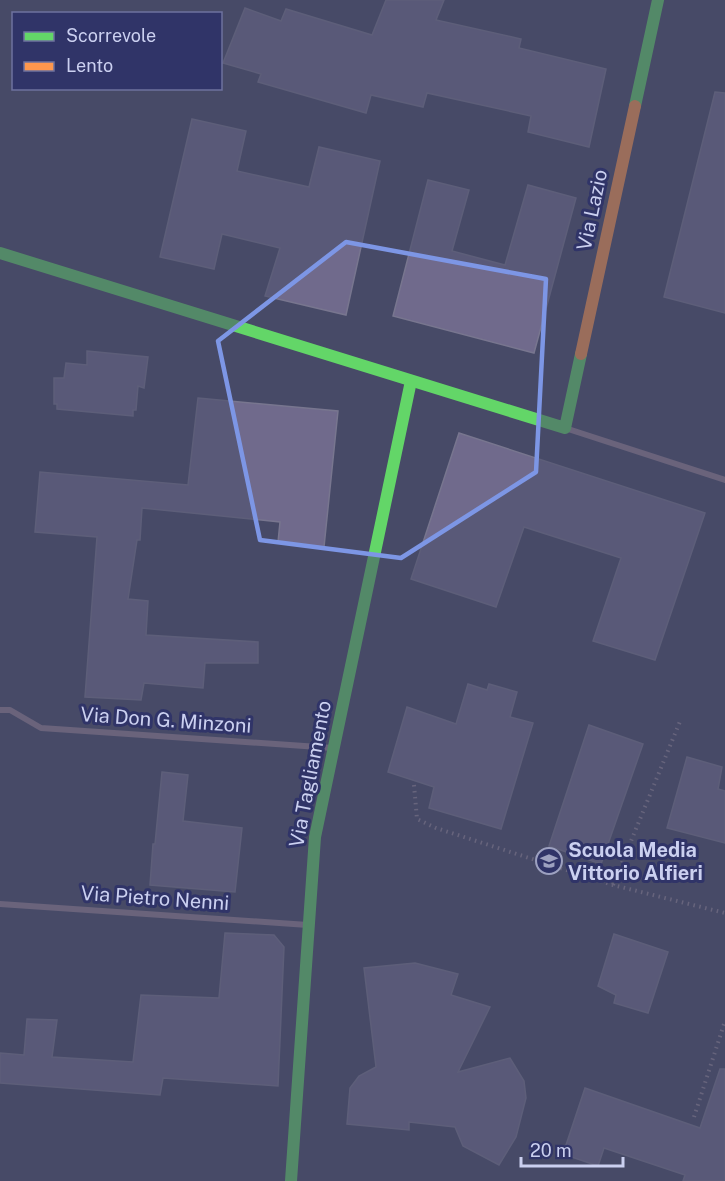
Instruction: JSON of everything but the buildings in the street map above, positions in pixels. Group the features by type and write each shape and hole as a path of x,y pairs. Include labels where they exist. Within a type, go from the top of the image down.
{"main road":[{"name":"Via Lazio","path":"565,428 658,0"},
{"path":"0,254 565,428"},
{"name":"Via Tagliamento","path":"291,1181 315,837 411,381"}],"street":[{"path":"565,428 725,480"},
{"name":"Via Don G. Minzoni","path":"0,710 10,710 41,728 334,748"},
{"name":"Via Pietro Nenni","path":"0,904 308,925"}],"path":[{"path":"613,885 681,718"},
{"path":"414,784 417,819 435,828 613,885 725,913"},
{"path":"694,1117 725,1021"}],"highlighted area":[{"path":"346,242 546,279 536,472 401,558 260,540 218,341"}],"traffic: fast":[{"path":"635,106 658,0"},
{"path":"0,253 565,428 581,354"},
{"path":"291,1181 315,837 411,381"}],"traffic: slow":[{"path":"581,354 635,106"}],"place":[{"name":"Scuola Media Vittorio Alfieri","path":"549,861"}]}
